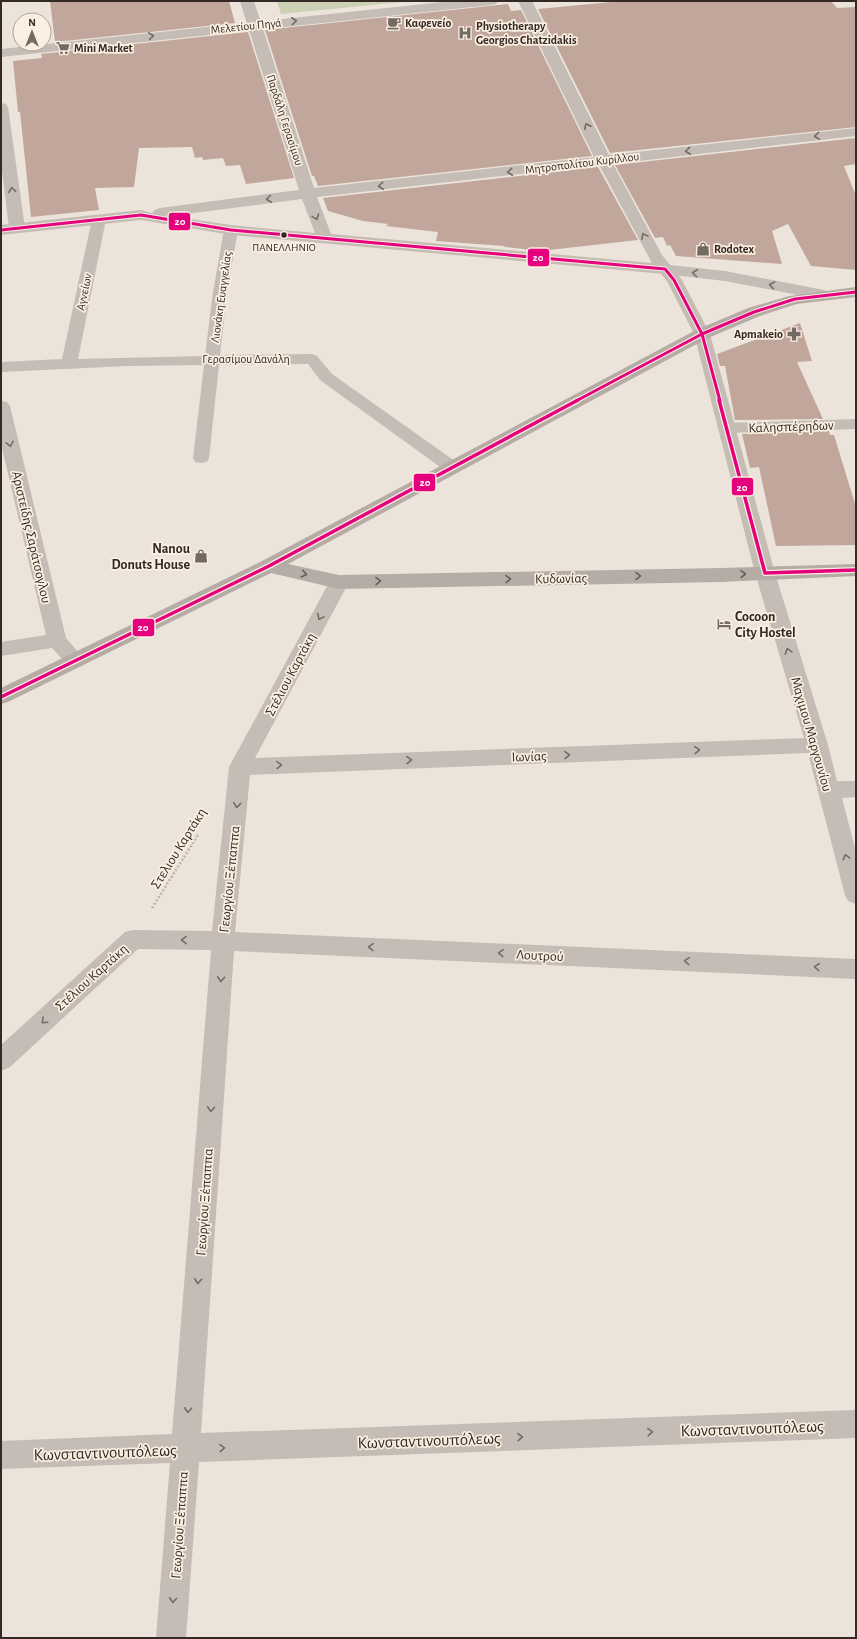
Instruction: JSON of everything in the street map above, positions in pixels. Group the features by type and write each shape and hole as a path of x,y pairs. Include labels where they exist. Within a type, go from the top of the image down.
{"main road":[{"path":"1,697 269,566 702,334 754,312 795,298 856,292"},
{"name":"Κυδωνίας","path":"269,566 339,582 856,570"}],"street":[{"name":"Παρδάλη Γερασίμου","path":"247,1 308,194 325,239"},
{"name":"Μελετίου Πηγά","path":"1,53 491,1"},
{"name":"Μαχιμου Mαργουνίου","path":"525,1 604,161 655,256 674,280 702,334 765,573 817,746 856,895"},
{"path":"1,107 17,228"},
{"name":"Μητροπολίτου Κυρίλλου","path":"1,230 856,132"},
{"path":"141,215 231,230 665,269 725,276 824,295"},
{"name":"Αριστείδης Σαράτσογλου","path":"1,406 57,640 76,661"},
{"name":"Στέλιου Καρτάκη","path":"240,766 339,582"},
{"path":"1,649 57,640"},
{"name":"Ιωνίας","path":"240,766 817,746"},
{"name":"Γεωργίου Ξέπαππα","path":"170,1638 224,940 240,766"},
{"path":"828,790 856,789"},
{"name":"Στέλιου Καρτάκη","path":"1,1060 133,939 224,940"},
{"name":"Λουτρού","path":"224,940 856,969"},
{"name":"Κωνσταντινουπόλεως","path":"1,1455 856,1424"}],"lane":[{"name":"Αγνείων","path":"69,364 99,219"},
{"name":"Λιονάκη Ευαγγελίας","path":"201,458 220,292 231,230"},
{"name":"Γερασίμου Δανάλη","path":"1,368 128,361 312,359 326,377 453,468"},
{"name":"Καλησπέρηδων","path":"726,428 856,424"}],"path":[{"name":"Στελιου Καρτάκη","path":"133,939 199,833"}],"green space":[{"path":"277,1 413,1 281,14"}],"building":[{"path":"50,1 229,1 235,23 55,42"},
{"path":"622,1 831,1 837,8 856,7 856,127 610,153 538,9"},
{"path":"508,4 511,11 521,10 592,156 318,186 314,176 312,176 265,30"},
{"path":"248,32 294,178 246,184 240,165 226,166 223,158 203,160 202,157 195,158 192,147 139,148 134,187 95,188 99,210 31,217 13,61 42,58 41,54"},
{"path":"856,138 856,164 844,166 856,196 856,270 811,266 788,224 772,231 782,264 676,256 670,245 667,246 663,237 655,238 615,165"},
{"path":"598,167 638,240 540,251 504,246 436,241 438,232 386,226 388,224 363,221 328,211 323,198"},
{"path":"800,323 812,361 797,362 823,419 735,420 725,366 720,366 717,354"},
{"path":"829,431 830,435 834,435 856,507 856,545 776,546 759,467 750,468 742,434"}],"transit line":[{"name":"20","path":"1,230 141,215 231,230 665,269 674,280 702,334 765,573 856,570"},
{"name":"20","path":"1,697 269,566 702,334 754,312 795,299 856,292"}],"place":[{"name":"Καφενείο","path":"394,23"},
{"name":"Physiotherapy Georgios Chatzidakis","path":"465,33"},
{"name":"Mini Market","path":"63,48"},
{"name":"ΠΑΝΕΛΛΗΝΙΟ","path":"284,235"},
{"name":"Rodotex","path":"703,249"},
{"name":"Apmakeio","path":"794,334"},
{"name":"Nanou Donuts House","path":"201,556"},
{"name":"Cocoon City Hostel","path":"724,624"}]}
